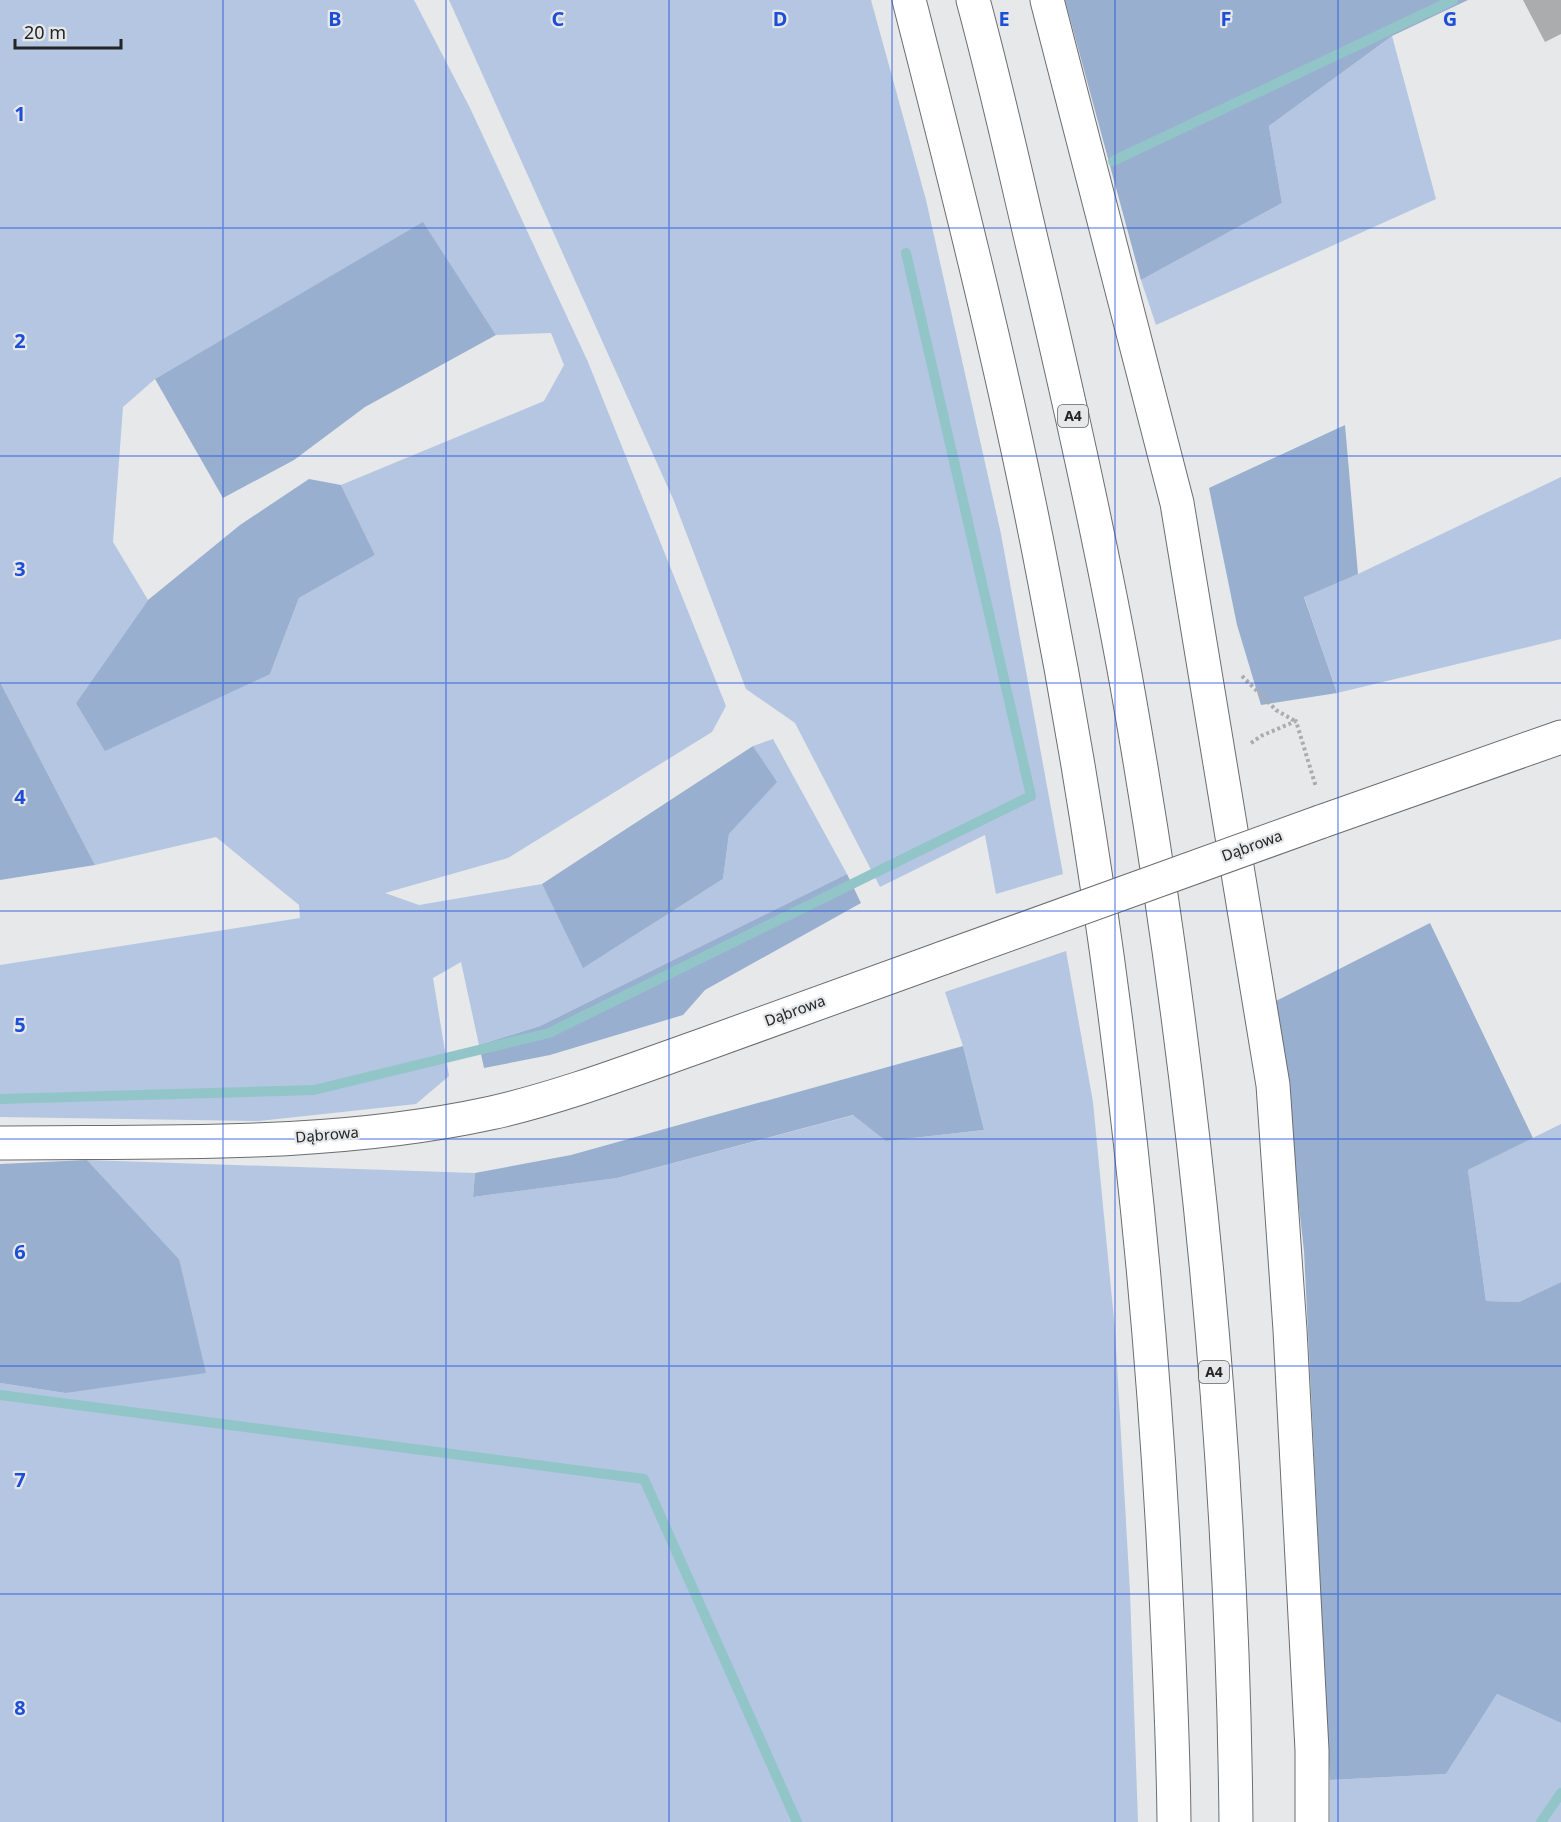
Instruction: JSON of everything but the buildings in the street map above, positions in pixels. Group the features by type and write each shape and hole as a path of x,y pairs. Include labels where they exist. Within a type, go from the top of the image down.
{"main road":[{"path":"909,0 978,279 1044,575 1088,828 1114,1003 1140,1227 1158,1439 1171,1679 1174,1822"},
{"name":"A4","path":"973,0 1070,400 1129,697 1163,914 1190,1115 1216,1396 1227,1553 1236,1822"},
{"path":"1047,0 1177,503 1273,1085 1290,1330 1312,1750 1312,1822"},
{"name":"Dąbrowa","path":"0,1143 269,1140 425,1125 492,1113 573,1090 943,958 1319,807 1561,737"}],"path":[{"path":"1236,669 1276,710 1296,722"},
{"path":"1299,729 1319,807"}],"shaded area":[{"path":"0,0 414,0 470,108 588,362 726,706 712,732 508,858 385,893 419,905 542,884 584,967 723,879 729,834 776,782 753,746 773,739 847,874 540,1026 479,1045 461,962 433,978 449,1076 416,1104 259,1121 0,1117 0,965 300,918 299,905 216,837 95,865 0,682","holes":["423,223 496,335 551,333 564,365 544,401 341,485 375,555 299,598 270,674 76,703 148,600 113,542 123,407 155,379"]},
{"path":"449,0 871,0 926,200 1001,534 1063,874 996,894 985,835 880,887 795,723 746,689 674,501"},
{"path":"1065,0 1468,0 1392,36 1269,126 1282,203 1141,280"},
{"path":"1392,36 1436,199 1156,325 1141,280 1282,203 1269,126"},
{"path":"423,222 496,335 365,407 294,460 223,498 155,379"},
{"path":"1345,425 1358,574 1304,597 1337,693 1261,705 1237,625 1209,488"},
{"path":"1561,477 1561,639 1337,693 1304,596 1358,574"},
{"path":"309,479 341,485 375,555 299,598 270,674 105,751 76,703 148,600 240,525"},
{"path":"0,682 95,865 0,880"},
{"path":"753,746 777,782 729,834 723,879 583,968 542,884"},
{"path":"847,874 861,903 705,990 683,1015 550,1055 484,1068 479,1045 540,1026"},
{"path":"1430,923 1533,1138 1468,1170 1486,1301 1519,1302 1561,1282 1561,1723 1497,1694 1446,1774 1330,1780 1304,1251 1276,1001"},
{"path":"1066,951 1093,1102 1115,1330 1130,1592 1138,1822 0,1822 0,1383 65,1393 179,1259 87,1160 475,1173 473,1197 617,1178 854,1115 886,1141 984,1130 963,1046 945,992"},
{"path":"963,1046 984,1130 886,1141 853,1115 617,1178 473,1197 475,1173 571,1155"},
{"path":"1561,1124 1561,1282 1519,1302 1486,1301 1468,1170"},
{"path":"87,1160 179,1259 206,1373 65,1393 0,1383 0,1164"},
{"path":"1497,1694 1561,1723 1561,1822 1330,1822 1330,1780 1446,1774"}],"waterway":[{"path":"1113,161 1453,0"},
{"path":"0,1099 314,1090 549,1033 1031,796 906,253"},
{"path":"0,1395 644,1479 797,1822"},
{"path":"1541,1822 1561,1793"}]}
